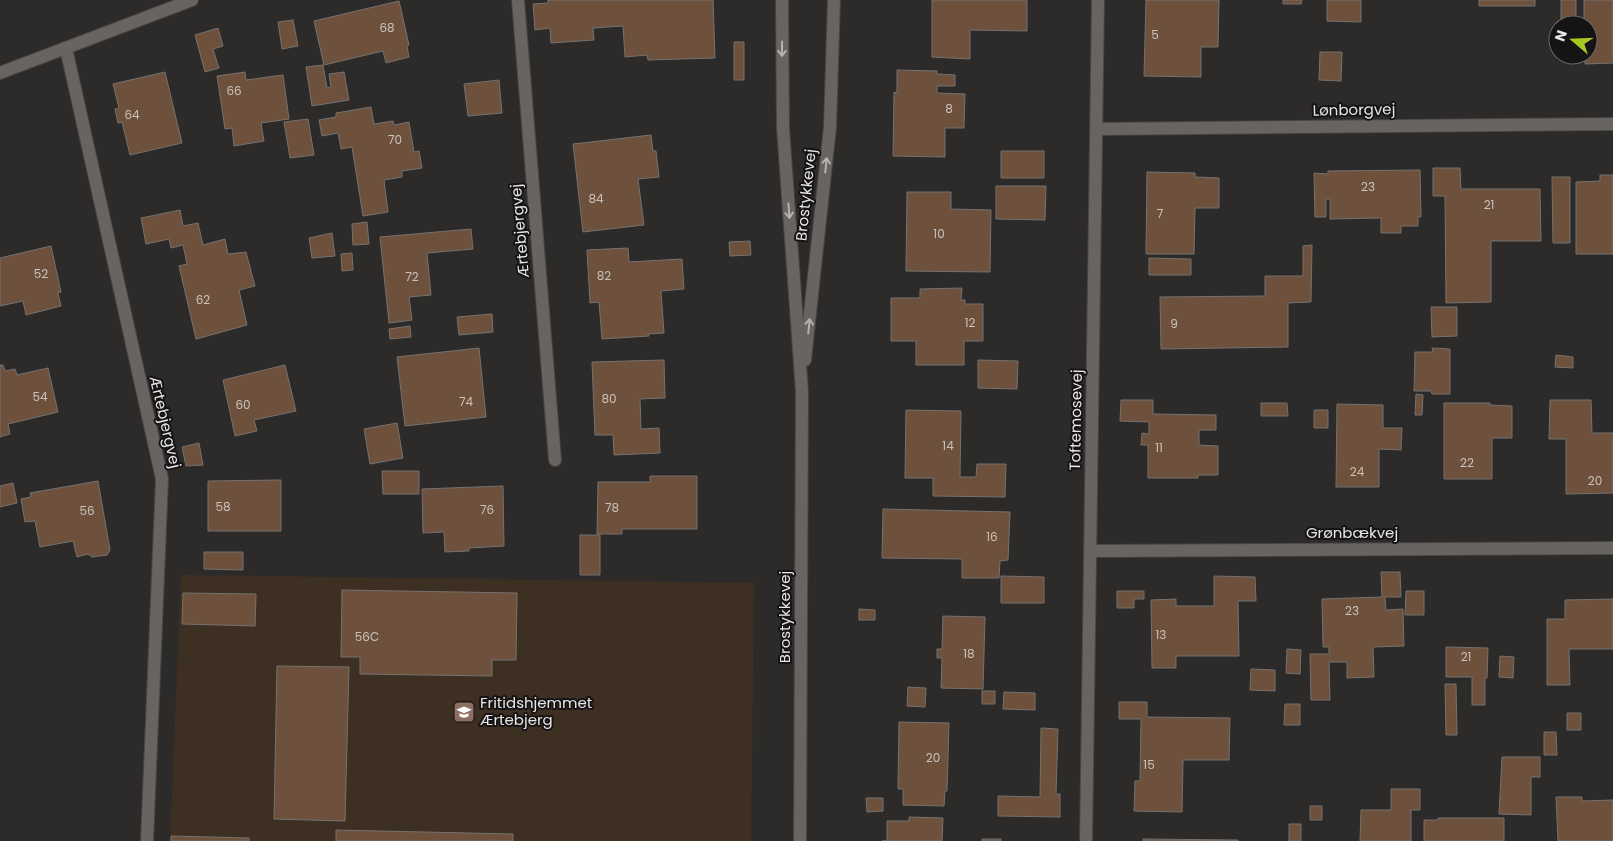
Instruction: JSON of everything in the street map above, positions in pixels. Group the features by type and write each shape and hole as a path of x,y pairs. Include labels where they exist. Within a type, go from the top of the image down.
{"street":[{"path":"0,73 192,0"},
{"name":"Ærtebjergvej","path":"518,0 555,460"},
{"name":"Brostykkevej","path":"782,0 783,128 802,392 800,841"},
{"name":"Brostykkevej","path":"802,392 830,127 834,0"},
{"name":"Toftemosevej","path":"1086,841 1098,0"},
{"name":"Ærtebjergvej","path":"66,48 162,479 147,841"},
{"name":"Lønborgvej","path":"1096,130 1613,124"},
{"name":"Grønbækvej","path":"1091,551 1613,548"}],"shaded area":[{"name":"Fritidshjemmet Ærtebjerg","path":"181,575 754,583 751,841 170,841"}],"building":[{"path":"548,0 713,0 715,58 648,60 647,55 625,57 623,26 593,28 594,40 551,43 550,28 535,30 533,4 548,3"},
{"path":"932,0 1027,0 1027,31 970,30 970,59 932,57"},
{"path":"1146,0 1219,0 1218,47 1201,47 1201,77 1144,76"},
{"path":"1283,0 1302,0 1301,4 1283,4"},
{"path":"1327,0 1361,0 1361,22 1327,21"},
{"path":"1479,0 1535,0 1535,6 1479,6"},
{"path":"1561,0 1576,0 1576,15 1561,15"},
{"path":"1584,0 1613,0 1613,63 1598,64 1598,15 1584,15"},
{"path":"399,1 409,45 407,46 409,57 386,63 383,51 324,65 314,21"},
{"path":"293,20 298,46 282,49 278,22"},
{"path":"218,28 223,46 213,49 219,68 205,72 195,35"},
{"path":"734,42 744,42 744,80 734,80"},
{"path":"1320,52 1342,52 1341,81 1319,80"},
{"path":"323,65 327,88 331,87 329,74 344,72 349,100 312,106 306,67"},
{"path":"897,70 937,71 937,74 955,75 955,86 937,86 937,93 965,94 964,128 945,128 945,157 893,156 894,92 897,93"},
{"path":"165,72 182,143 130,155 122,122 118,123 115,109 119,108 113,84"},
{"path":"245,72 246,80 283,75 289,119 261,123 264,141 234,146 232,128 225,129 217,76"},
{"path":"499,80 502,113 468,116 464,84"},
{"path":"371,107 374,124 393,121 394,125 409,122 414,152 419,151 422,168 402,171 402,177 384,180 388,212 363,216 352,147 341,149 338,133 322,136 319,120 336,117 336,113"},
{"path":"308,119 314,155 290,158 284,122"},
{"path":"651,135 653,151 656,151 659,177 638,179 644,225 583,232 573,144"},
{"path":"1001,151 1044,151 1044,178 1001,178"},
{"path":"1433,168 1460,168 1461,189 1540,189 1541,241 1491,241 1491,302 1446,303 1445,196 1433,196"},
{"path":"1420,170 1421,217 1418,217 1418,226 1401,226 1401,233 1381,233 1381,218 1330,219 1330,199 1326,199 1326,217 1315,217 1314,173 1328,174 1328,171"},
{"path":"1147,172 1195,173 1195,177 1219,178 1219,208 1195,208 1194,254 1146,254"},
{"path":"1600,175 1613,175 1613,254 1576,254 1576,182 1600,181"},
{"path":"1552,177 1570,177 1570,243 1553,243"},
{"path":"996,186 1046,186 1045,220 996,219"},
{"path":"907,192 951,192 951,209 991,210 990,272 906,271"},
{"path":"180,210 183,226 198,223 203,245 225,239 228,254 246,252 255,286 239,290 247,325 196,339 179,266 187,264 183,245 171,248 169,239 146,244 141,218"},
{"path":"367,222 369,244 353,245 352,224"},
{"path":"471,229 473,249 427,253 431,295 409,297 412,320 389,323 380,237"},
{"path":"332,233 335,256 312,258 309,238"},
{"path":"750,241 751,255 730,256 729,242"},
{"path":"1312,245 1311,302 1288,303 1288,347 1161,349 1160,297 1265,296 1265,276 1303,276 1303,246"},
{"path":"51,246 61,292 58,293 61,306 26,315 23,301 0,306 0,258"},
{"path":"628,248 629,262 682,259 684,289 661,291 664,333 648,334 649,336 602,339 599,302 590,303 587,250"},
{"path":"352,253 353,270 342,271 341,254"},
{"path":"1149,258 1191,259 1191,275 1149,275"},
{"path":"962,288 961,300 965,300 965,304 983,304 983,341 964,341 964,365 916,365 916,341 891,341 891,298 920,298 920,289"},
{"path":"1431,307 1457,307 1457,336 1432,337"},
{"path":"492,314 493,332 459,335 457,317"},
{"path":"410,326 411,337 390,339 389,329"},
{"path":"479,348 486,417 405,426 397,357"},
{"path":"1432,348 1450,349 1450,394 1414,391 1415,352 1433,352"},
{"path":"1556,355 1573,357 1573,368 1555,367"},
{"path":"664,360 665,398 640,399 641,429 659,428 660,453 614,455 613,435 595,435 592,362"},
{"path":"978,360 1018,361 1017,389 978,388"},
{"path":"0,365 3,365 5,371 15,369 17,375 48,368 58,412 8,424 10,434 0,437"},
{"path":"285,365 296,411 254,420 257,431 235,436 223,380"},
{"path":"1416,394 1423,395 1422,415 1415,415"},
{"path":"1121,400 1153,400 1153,414 1216,415 1216,430 1199,430 1199,445 1218,446 1218,475 1198,475 1198,478 1148,478 1148,445 1141,445 1142,433 1149,434 1149,422 1120,421"},
{"path":"1550,400 1591,400 1592,433 1613,433 1613,493 1566,494 1566,439 1549,439"},
{"path":"1261,403 1287,403 1288,416 1261,416"},
{"path":"1444,403 1490,403 1490,405 1512,406 1512,438 1492,438 1492,479 1444,479"},
{"path":"1337,404 1383,405 1383,428 1402,428 1401,450 1379,449 1379,487 1336,487"},
{"path":"906,410 961,411 960,477 976,477 977,464 1006,464 1005,497 933,496 933,478 905,478"},
{"path":"1314,410 1328,410 1328,428 1314,428"},
{"path":"397,423 403,458 370,464 364,429"},
{"path":"199,443 203,465 186,466 182,447"},
{"path":"382,471 419,471 419,494 383,494"},
{"path":"650,476 697,476 697,529 622,529 622,534 597,534 598,482 650,482"},
{"path":"281,480 281,531 208,531 208,481"},
{"path":"98,481 110,550 107,555 92,557 88,554 77,557 73,541 40,547 35,521 25,522 21,499 31,497 30,493"},
{"path":"13,483 17,503 0,507 0,486"},
{"path":"503,486 504,546 469,548 469,551 445,552 444,532 423,533 422,489"},
{"path":"883,509 1010,512 1008,560 1000,561 999,578 962,578 962,559 882,558"},
{"path":"580,535 600,535 600,575 580,575"},
{"path":"204,552 243,552 243,570 204,569"},
{"path":"1381,572 1400,572 1401,597 1385,597 1386,610 1403,609 1404,646 1373,647 1374,677 1347,678 1347,662 1329,662 1330,700 1311,700 1310,654 1329,654 1329,647 1323,647 1322,599 1382,597"},
{"path":"1001,576 1044,577 1044,603 1001,603"},
{"path":"1214,576 1255,577 1256,601 1238,601 1239,656 1176,656 1176,668 1152,668 1151,600 1176,599 1176,606 1214,606"},
{"path":"342,590 517,593 516,660 492,660 492,676 360,674 360,657 341,657"},
{"path":"1117,591 1144,591 1144,599 1134,599 1134,608 1117,608"},
{"path":"1406,591 1424,591 1424,615 1405,615"},
{"path":"183,593 256,594 255,626 182,624"},
{"path":"1613,599 1613,649 1569,649 1570,685 1547,685 1547,619 1565,619 1565,600"},
{"path":"859,609 875,610 875,620 859,620"},
{"path":"943,616 985,617 983,689 941,688 942,658 937,658 937,649 942,649"},
{"path":"1446,647 1488,648 1485,705 1472,705 1472,677 1446,677"},
{"path":"1287,649 1301,650 1300,674 1286,673"},
{"path":"1500,656 1514,657 1513,678 1499,677"},
{"path":"277,666 349,667 345,821 274,819"},
{"path":"1251,669 1275,670 1275,691 1250,690"},
{"path":"1445,684 1456,684 1457,735 1446,735"},
{"path":"908,687 926,688 925,707 907,706"},
{"path":"982,691 995,691 995,704 982,704"},
{"path":"1004,692 1035,693 1035,710 1003,709"},
{"path":"1119,702 1147,702 1147,717 1230,718 1229,760 1183,760 1182,812 1134,811 1135,781 1140,781 1141,719 1119,719"},
{"path":"1285,704 1300,704 1300,725 1284,725"},
{"path":"1567,713 1581,713 1581,730 1567,730"},
{"path":"899,722 949,723 947,791 945,791 944,806 903,805 903,789 898,789"},
{"path":"1041,728 1058,729 1056,794 1060,794 1060,817 998,816 998,796 1040,797"},
{"path":"1544,732 1556,732 1557,755 1544,755"},
{"path":"1502,757 1540,757 1540,777 1531,777 1531,815 1499,814"},
{"path":"1391,789 1420,789 1420,810 1411,810 1411,841 1360,841 1361,810 1391,810"},
{"path":"1556,797 1582,797 1582,801 1613,800 1613,841 1558,841"},
{"path":"866,798 883,798 883,811 867,812"},
{"path":"1310,806 1322,806 1322,820 1310,820"},
{"path":"909,817 943,818 942,841 887,841 887,821 909,821"},
{"path":"1438,818 1504,818 1504,841 1424,841 1424,820 1438,820"},
{"path":"1289,824 1301,824 1301,841 1289,841"},
{"path":"336,830 513,834 513,841 336,841"},
{"path":"171,836 249,838 249,841 171,841"},
{"path":"982,839 1001,839 1001,841 982,841"},
{"path":"1143,839 1238,840 1238,841 1143,841"}],"place":[{"name":"Fritidshjemmet Ærtebjerg","path":"464,712"}]}
